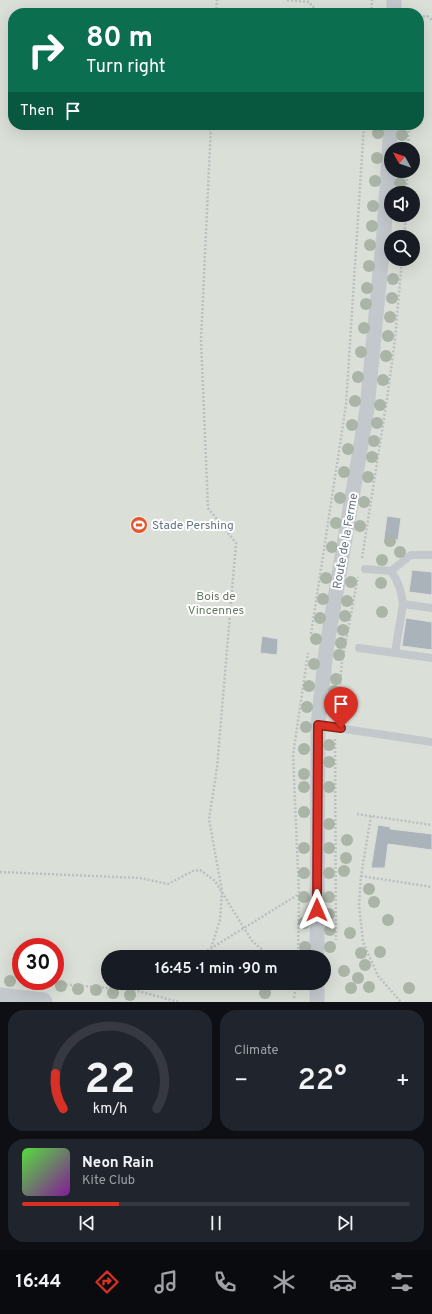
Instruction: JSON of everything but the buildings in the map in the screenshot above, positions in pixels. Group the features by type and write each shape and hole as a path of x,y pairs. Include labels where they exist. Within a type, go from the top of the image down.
{"street":[{"name":"Route de la Ferme","path":"317,950 318,725 326,651 367,409 384,232 391,130"},
{"path":"316,1002 317,990"},
{"path":"0,997 43,1002"}],"lane":[{"path":"391,571 411,555 432,555"},
{"path":"363,566 391,571 397,578 401,590 402,604 395,653"},
{"path":"402,604 432,608"},
{"path":"359,648 432,658"},
{"path":"318,725 432,742"}],"path":[{"path":"287,0 309,2 314,8"},
{"path":"211,130 201,340 208,508 236,543 217,768 209,819 222,891 220,920 211,948"},
{"path":"311,638 346,405 364,130"},
{"path":"408,142 409,130"},
{"path":"363,566 387,399 401,266"},
{"path":"336,940 336,728 342,662 358,576"},
{"path":"298,950 299,894 293,755 310,646"},
{"path":"356,814 432,825"},
{"path":"371,816 361,876 359,905 363,942 378,976 401,1002"},
{"path":"0,872 140,878 168,884 193,871 200,870 215,881 252,941 263,950"},
{"path":"361,876 432,887"},
{"path":"208,950 299,894"},
{"path":"64,985 101,987"},
{"path":"134,990 179,1002"},
{"path":"294,998 296,990"}],"green space":[{"name":"Bois de Vincennes","path":"0,0 432,0 432,1002 0,1002"}],"place":[{"name":"Stade Pershing","path":"139,525"}],"route":[{"path":"317,910 318,725 341,728"}]}
